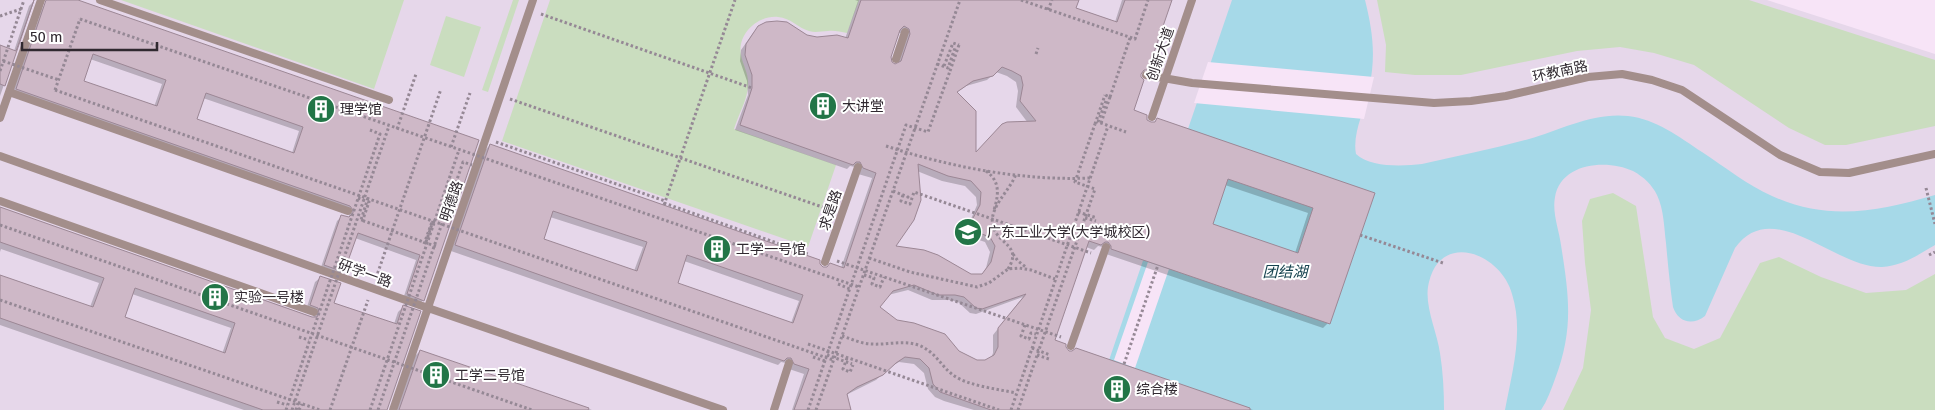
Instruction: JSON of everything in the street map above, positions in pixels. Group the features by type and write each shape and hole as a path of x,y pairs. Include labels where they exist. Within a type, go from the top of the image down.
{"lane":[{"path":"0,118 41,0"},
{"path":"100,0 389,100"},
{"name":"明德路","path":"393,410 533,0"},
{"name":"创新大道","path":"1152,116 1192,0"},
{"path":"896,59 905,32"},
{"name":"环教南路","path":"1146,75 1184,82 1380,100 1434,103 1471,101 1506,96 1588,77 1622,74 1652,80 1682,90 1780,155 1820,172 1850,173 1935,154"},
{"path":"9,92 348,211"},
{"name":"研学一路","path":"0,156 428,308 723,410"},
{"name":"求是路","path":"825,262 858,167"},
{"path":"0,201 314,312"},
{"path":"1072,346 1106,247"},
{"path":"774,410 790,362"}],"path":[{"path":"0,71 24,0"},
{"path":"664,203 735,0"},
{"path":"816,410 960,0"},
{"path":"1020,0 1132,38"},
{"path":"1048,10 1052,0"},
{"path":"1100,123 1148,0"},
{"path":"0,16 21,9"},
{"path":"530,10 752,88"},
{"path":"847,358 843,369 850,372 853,365 844,362 834,359 433,221 55,90 80,19 859,287"},
{"path":"808,410 906,125 928,132 959,45 953,43 946,67"},
{"path":"946,67 955,48"},
{"path":"1036,54 1038,48"},
{"path":"4,61 59,80"},
{"path":"937,64 946,67"},
{"path":"398,129 416,74"},
{"path":"330,410 441,89"},
{"path":"451,147 470,93"},
{"path":"500,95 832,210"},
{"path":"1018,410 1094,189 1075,182 1105,95 1110,96"},
{"path":"1100,123 1106,101"},
{"path":"1100,123 1126,132"},
{"path":"389,126 361,220 392,231 426,242 459,150"},
{"path":"1011,410 1108,126"},
{"path":"286,410 380,134 370,130"},
{"path":"486,139 808,254"},
{"path":"886,146 949,163 984,169 1057,179 1090,178"},
{"path":"378,410 463,162 472,165"},
{"path":"984,169 993,176 998,191 993,227 996,234 1010,248 1018,262 1028,269 1055,279"},
{"path":"994,210 1011,186 1016,174"},
{"path":"1926,188 1935,224"},
{"path":"893,191 907,198"},
{"path":"903,195 901,201 910,204 914,192 1091,253"},
{"path":"358,198 369,202 362,222 364,223 368,198"},
{"path":"298,410 298,402 317,336 368,198"},
{"path":"1078,212 1096,220 1085,218"},
{"path":"433,221 422,243 424,244 432,222 442,225"},
{"path":"370,410 433,221"},
{"path":"0,225 532,410"},
{"path":"1360,235 1443,263"},
{"path":"1929,255 1935,252"},
{"path":"869,258 910,272 977,287 989,284 1008,269 1012,262 1013,254"},
{"path":"837,260 1062,337"},
{"path":"1124,364 1158,265"},
{"path":"1008,269 1028,269"},
{"path":"864,275 874,278 872,284 880,287 884,277"},
{"path":"838,284 850,289"},
{"path":"0,300 320,410"},
{"path":"1025,325 1021,336 1029,339 1031,332 1036,334"},
{"path":"842,336 870,344 904,343 917,345 937,357 945,368 955,376 985,386 1016,393"},
{"path":"299,337 309,340"},
{"path":"808,344 997,410"},
{"path":"1032,348 1050,357 1038,355"},
{"path":"827,355 852,364 849,372 842,370 844,362"},
{"path":"813,357 825,361"},
{"path":"277,402 299,408 298,410"},
{"path":"292,410 298,402"}],"shaded area":[{"name":"广东工业大学(大学城校区)","path":"0,0 1767,0 1935,54 1935,410 0,410"}],"green space":[{"path":"121,0 404,0 374,89"},
{"path":"513,0 519,0 488,92 482,90"},
{"path":"550,0 859,0 847,33 833,31 812,32 787,19 771,17 763,19 750,27 742,40 741,55 748,77 748,90 734,129 836,165 808,247 502,141"},
{"path":"1377,0 1749,0 1935,60 1935,126 1846,145 1825,145 1789,128 1694,65 1654,53 1620,47 1577,51 1461,75 1415,75 1385,72 1386,45"},
{"path":"446,16 481,27 464,77 430,65"},
{"path":"1613,193 1636,206 1653,317 1665,338 1694,349 1720,338 1760,263 1779,257 1821,277 1866,293 1906,290 1935,274 1935,410 1563,410 1583,368 1591,310 1582,221 1590,199"}],"water":[{"name":"团结湖","path":"1232,0 1365,0 1372,34 1373,55 1369,89 1357,130 1355,146 1356,154 1370,162 1388,165 1422,164 1516,143 1590,119 1615,115 1628,116 1658,125 1685,140 1754,187 1793,204 1814,209 1854,211 1894,206 1935,195 1935,245 1903,262 1882,267 1863,264 1844,257 1786,231 1767,229 1750,234 1735,248 1705,316 1690,322 1678,316 1673,307 1663,219 1655,191 1641,176 1623,167 1611,165 1587,166 1566,176 1559,185 1555,197 1555,215 1568,297 1567,328 1561,361 1541,410 1505,410 1517,337 1517,323 1512,294 1506,280 1496,268 1484,259 1471,254 1458,253 1445,257 1436,266 1429,282 1428,290 1429,308 1441,360 1444,410 1092,410"}],"pier":[{"path":"1208,62 1374,77 1364,119 1194,103"},
{"path":"1148,262 1169,269 1135,368 1114,360"}],"building":[{"path":"34,0 5,86 0,84 0,45 16,51"},
{"name":"理学馆","path":"46,0 78,0 479,140 424,301 407,294 420,255 358,233 344,272 324,265 341,215 349,217 353,213 350,206 16,89","holes":["93,54 166,80 157,106 84,81","206,93 303,127 294,153 197,119"]},
{"path":"861,0 1079,0 1076,8 1117,22 1125,0 1172,0 1148,70 1144,70 1141,74 1144,80 1134,110 1147,115 1147,120 1151,122 1155,122 1157,118 1375,193 1330,324 1111,249 1108,242 1101,245 1089,241 1055,340 1066,344 1069,351 1076,348 1250,408 1250,410 991,410 940,392 933,384 929,368 920,359 905,357 883,375 857,387 847,394 851,410 794,410 809,369 794,364 791,358 787,358 784,361 455,245 490,144 820,260 820,264 823,267 827,267 830,263 844,268 876,173 863,168 860,162 856,162 853,165 740,125 752,88 752,75 745,55 746,44 758,26 766,22 787,22 807,35 817,37 837,35 848,38","holes":["904,26 909,29 910,34 901,61 895,64 892,62 891,57 900,30","1002,67 1021,76 1023,85 1020,101 1036,121 1007,122 1002,124 976,152 976,111 957,92 973,81 993,76","918,164 948,176 971,181 981,192 980,205 972,220 976,230 990,237 995,246 991,262 982,274 971,274 938,255 924,250 896,246 914,220 921,200","1228,179 1313,208 1298,253 1213,224","553,211 647,242 637,271 544,239","687,255 803,295 793,323 678,283","914,285 938,295 964,297 976,308 982,309 1026,294 998,328 998,347 994,355 985,360 977,360 959,351 945,334 914,323 897,320 880,307 893,291"]},
{"name":"实验一号楼","path":"0,207 312,317 317,317 319,313 318,308 310,305 320,276 341,283 334,303 397,324 403,305 421,311 387,410 263,410 0,318 0,275 93,307 104,278 0,242","holes":["135,288 235,323 225,353 125,317"]},
{"name":"工学二号馆","path":"420,350 589,408 588,410 399,410"}],"place":[{"name":"大讲堂","path":"823,106"},
{"name":"理学馆","path":"321,109"},
{"name":"广东工业大学(大学城校区)","path":"968,232"},
{"name":"工学一号馆","path":"717,249"},
{"name":"实验一号楼","path":"215,297"},
{"name":"工学二号馆","path":"436,375"},
{"name":"综合楼","path":"1117,389"}]}
